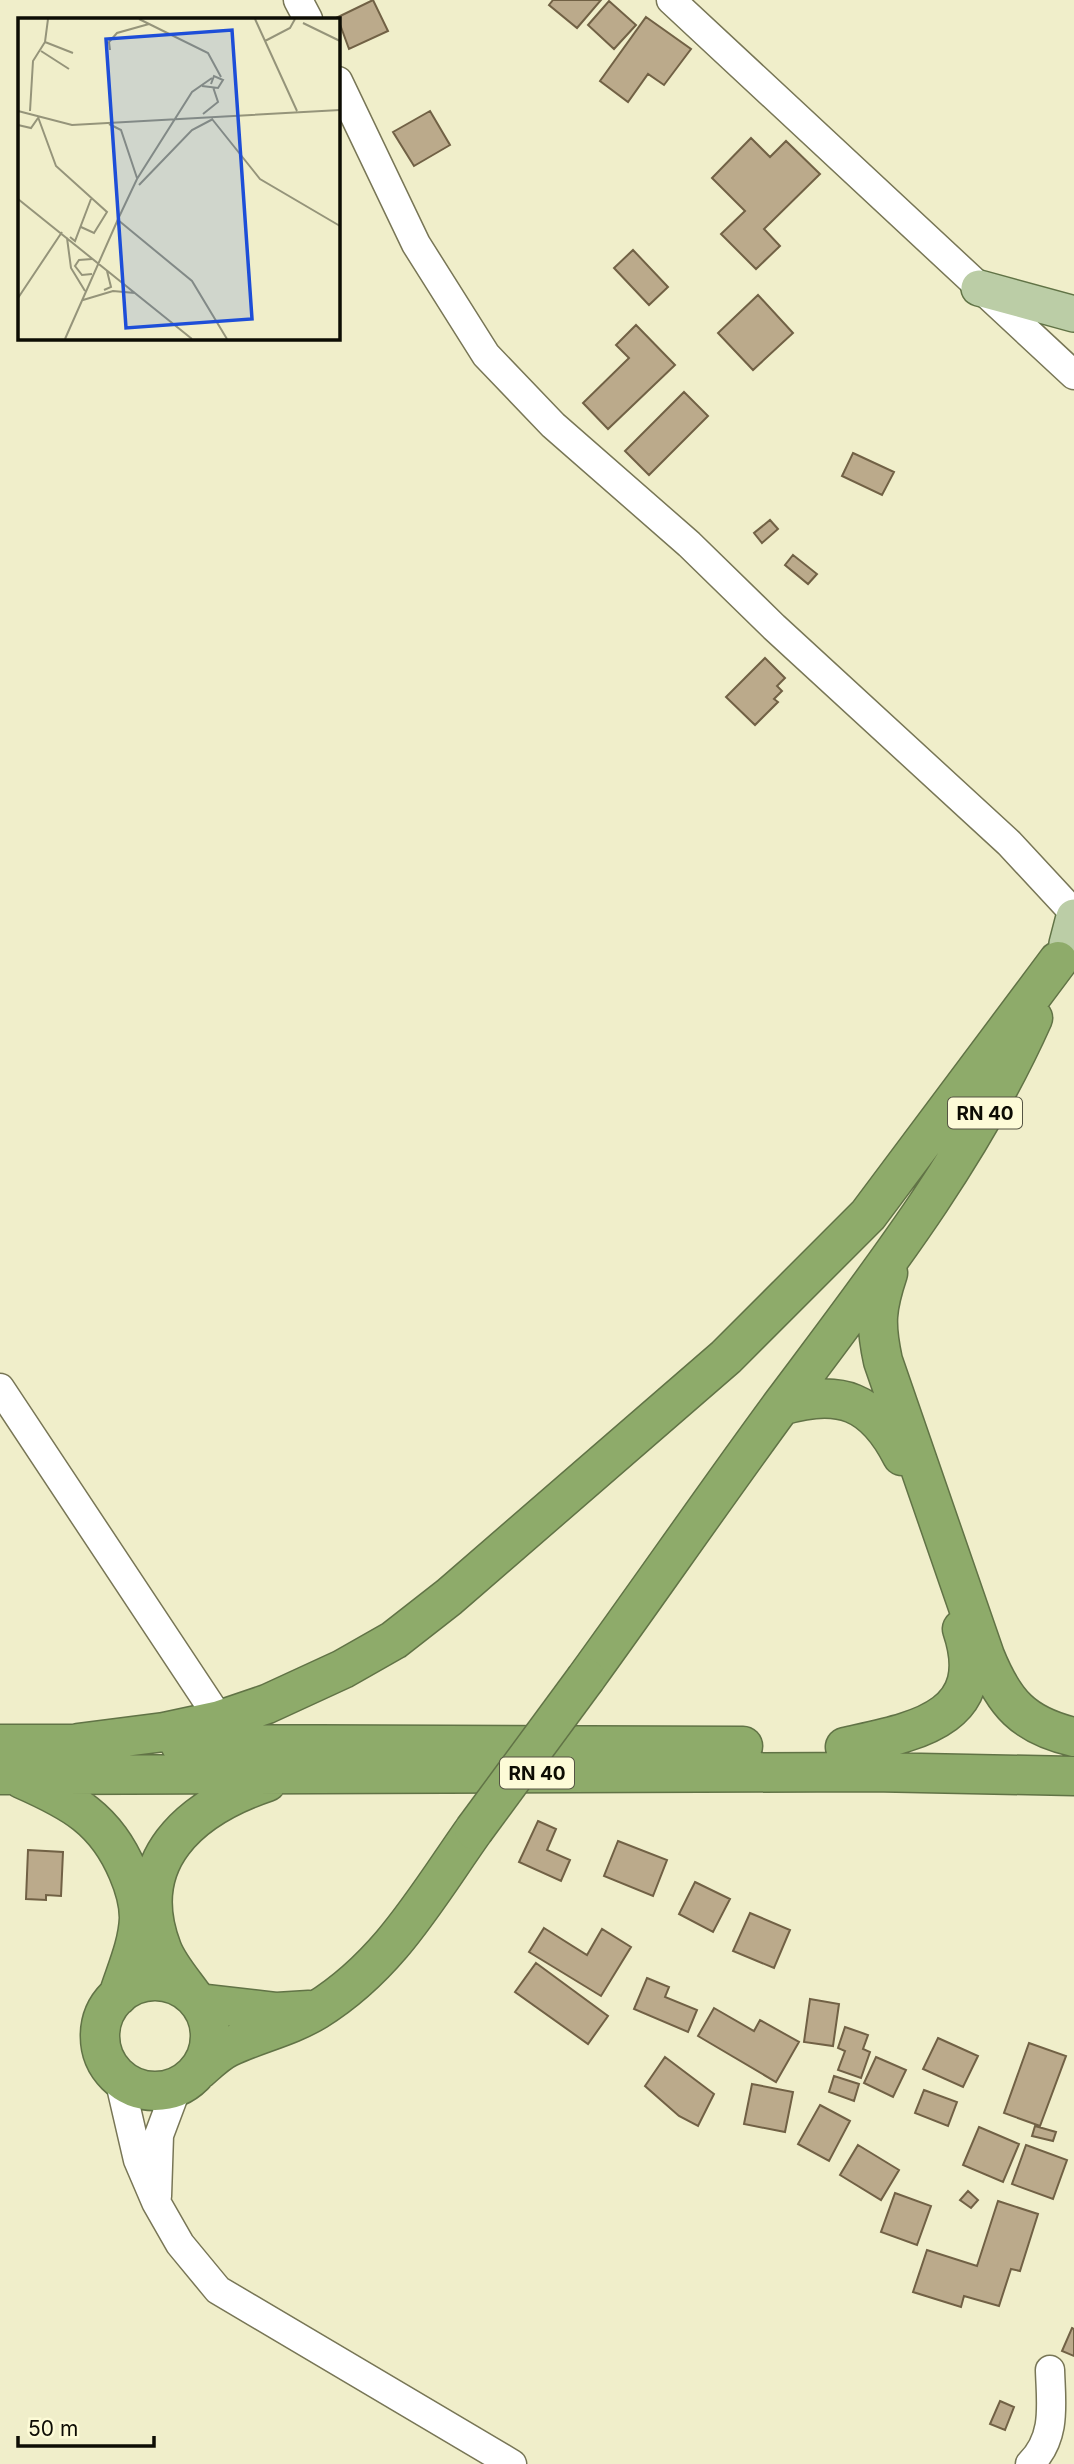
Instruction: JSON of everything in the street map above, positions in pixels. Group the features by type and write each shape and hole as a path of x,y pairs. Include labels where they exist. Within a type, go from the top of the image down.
{"highway":[{"name":"RN 40","path":"318,2009 357,1983 378,1964 781,1406 894,1255 966,1148 1010,1069 1069,935"},
{"path":"78,1743 164,1732 220,1720 267,1704 343,1670 394,1640 449,1597 726,1357 868,1215 1069,935"},
{"path":"894,1255 875,1326 883,1361 985,1656 997,1687 1017,1711 1040,1726 1074,1737"},
{"path":"781,1406 808,1398 852,1402 876,1416 890,1432 903,1457 969,1649 969,1671 960,1696 941,1719 918,1730 845,1747"},
{"name":"RN 40","path":"5,1765 78,1743 1074,1749"},
{"name":"RN 40","path":"5,1765 291,1773 872,1772 1074,1776"},
{"path":"5,1765 61,1796 95,1820 120,1853 135,1889 139,1917 135,1942 118,1996 107,2011 101,2028 101,2046 107,2064 119,2078 137,2088 157,2091 188,2078 226,2048 292,2024 318,2009"},
{"path":"188,2078 208,2054 211,2036 208,2019 163,1951 153,1914 154,1890 161,1860 181,1829 208,1808 235,1793 291,1773"},
{"path":"118,1996 135,1986 154,1982 174,1985 195,1999 277,2012 318,2009"}],"main road":[{"path":"979,288 1074,314"}],"street":[{"path":"298,0 307,18"},
{"path":"671,0 1074,375"},
{"path":"340,85 416,244 486,355 553,425 690,544 774,627 1009,843 1069,935"},
{"path":"0,1388 220,1720"},
{"path":"119,2078 138,2160 156,2202 180,2244 218,2290 512,2464"},
{"path":"156,2202 159,2135 188,2078"},
{"path":"1030,2464 1048,2440 1051,2422 1050,2370"}],"building":[{"path":"373,0 388,31 349,49 340,18 336,18"},
{"path":"553,0 601,0 577,28 549,5"},
{"path":"609,1 636,25 614,49 588,25"},
{"path":"646,17 691,49 664,85 648,74 628,102 600,81"},
{"path":"430,111 450,145 414,166 393,132"},
{"path":"751,138 770,157 786,141 820,174 764,229 780,246 756,269 721,234 745,211 712,178"},
{"path":"633,250 668,287 649,305 614,268"},
{"path":"758,295 793,333 753,370 718,333"},
{"path":"636,325 675,365 608,429 583,403 629,358 616,345"},
{"path":"684,392 708,416 649,475 625,451"},
{"path":"853,453 894,472 882,495 842,476"},
{"path":"770,520 778,529 762,543 754,533"},
{"path":"793,555 817,574 808,584 785,565"},
{"path":"765,658 785,678 777,686 782,691 774,699 778,702 755,725 726,697"},
{"path":"538,1821 556,1829 547,1850 570,1860 561,1881 519,1862"},
{"path":"618,1841 667,1860 653,1896 604,1876"},
{"path":"28,1850 63,1852 61,1896 46,1895 46,1900 26,1899"},
{"path":"695,1882 730,1899 713,1932 679,1914"},
{"path":"750,1913 790,1930 774,1968 733,1951"},
{"path":"544,1928 587,1955 602,1929 631,1947 601,1996 529,1952"},
{"path":"536,1963 608,2016 588,2044 515,1992"},
{"path":"647,1978 669,1987 665,1997 697,2010 688,2032 634,2009"},
{"path":"810,1999 839,2004 833,2046 804,2042"},
{"path":"714,2008 754,2031 760,2020 799,2042 776,2082 698,2036"},
{"path":"845,2027 868,2035 863,2049 870,2052 861,2078 838,2070 845,2051 838,2048"},
{"path":"938,2038 978,2056 963,2087 923,2069"},
{"path":"1029,2043 1066,2056 1040,2126 1004,2113"},
{"path":"665,2057 714,2094 698,2126 679,2116 645,2086"},
{"path":"876,2057 906,2070 893,2097 864,2083"},
{"path":"834,2076 859,2084 854,2101 829,2092"},
{"path":"752,2084 793,2092 785,2132 744,2124"},
{"path":"924,2090 957,2102 948,2126 915,2113"},
{"path":"820,2105 850,2121 829,2161 798,2144"},
{"path":"1035,2126 1056,2132 1053,2141 1032,2136"},
{"path":"979,2127 1019,2144 1003,2182 963,2165"},
{"path":"858,2145 899,2170 881,2200 840,2175"},
{"path":"1026,2145 1067,2160 1053,2199 1012,2184"},
{"path":"968,2191 978,2200 971,2208 960,2200"},
{"path":"895,2193 931,2206 917,2245 881,2232"},
{"path":"998,2201 1038,2214 1020,2271 1011,2269 999,2306 964,2296 961,2307 913,2292 927,2250 977,2266"},
{"path":"1072,2328 1074,2329 1074,2356 1062,2351"},
{"path":"1000,2401 1014,2407 1005,2430 990,2424"}]}
